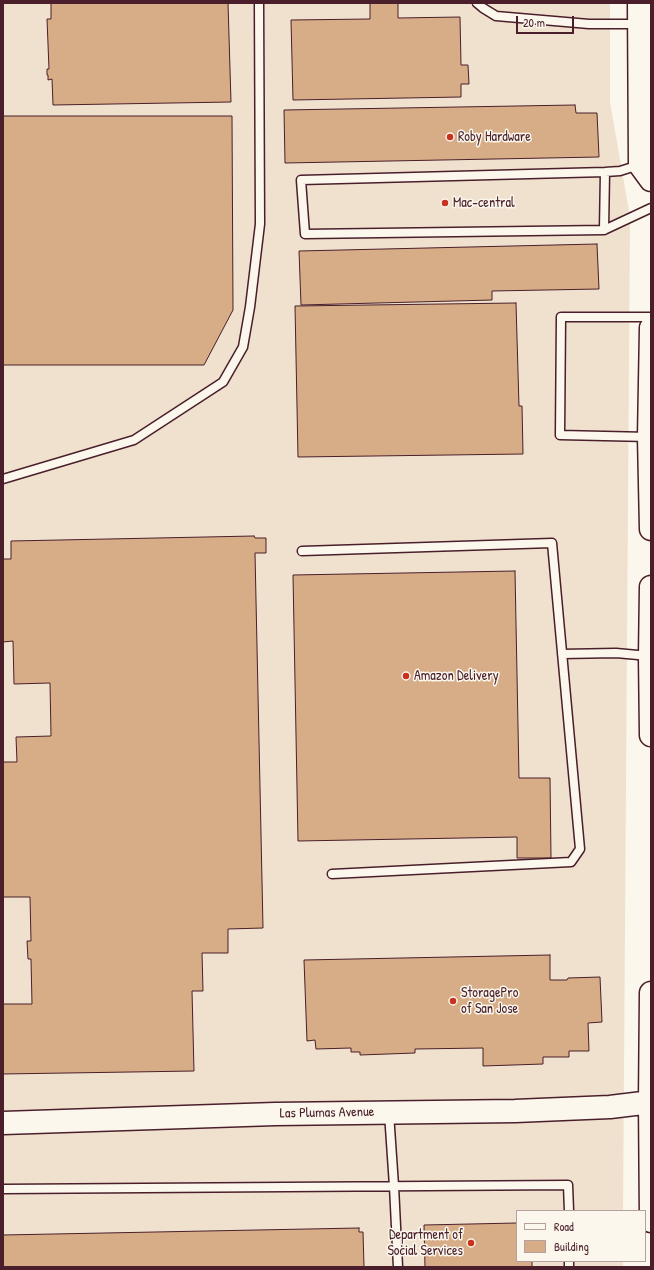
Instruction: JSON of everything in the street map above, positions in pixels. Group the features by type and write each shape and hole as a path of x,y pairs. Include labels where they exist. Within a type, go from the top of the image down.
{"main road":[{"path":"639,3 646,173"},
{"path":"651,328 649,437 651,529"},
{"path":"651,587 651,735"},
{"path":"651,993 651,1221"},
{"name":"Las Plumas Avenue","path":"3,1123 275,1114 515,1111 610,1107 650,1102"}],"lane":[{"path":"3,479 134,440 223,382 243,347 250,307 260,224 259,3"},
{"path":"477,3 496,16 589,24 639,24"},
{"path":"646,173 620,171 301,180 305,234 604,230 651,208"},
{"path":"604,230 605,172"},
{"path":"649,437 560,435 561,317 651,317"},
{"path":"302,551 552,543 580,849 571,862 332,874"},
{"path":"562,654 616,653 650,656"},
{"path":"390,1112 398,1267"},
{"path":"3,1189 568,1185 568,1210"}],"shaded area":[{"path":"3,3 610,3 610,102 630,217 623,1210 516,1210 516,1262 623,1262 623,1267 3,1267"}],"building":[{"path":"51,3 228,3 231,102 53,105 52,79 48,80 47,75 47,69 49,69 47,19 51,19"},
{"path":"370,3 398,3 398,18 460,17 461,65 468,65 469,84 461,84 461,97 293,100 291,20 370,19"},
{"path":"575,105 576,113 597,113 599,157 285,163 284,110"},
{"path":"3,116 232,116 233,310 204,365 3,365"},
{"path":"597,244 599,289 492,291 492,300 301,305 299,251"},
{"path":"516,303 519,406 522,406 523,454 298,457 295,306"},
{"path":"254,536 255,538 266,538 266,553 255,553 263,928 228,929 228,953 202,953 203,991 192,991 194,1071 3,1074 3,1004 32,1004 31,959 28,959 27,941 31,941 30,897 3,897 3,762 17,762 16,737 51,736 50,683 14,684 13,641 3,642 3,559 11,559 11,541"},
{"name":"Amazon Delivery","path":"515,571 519,778 550,778 551,858 517,858 517,837 298,841 293,575"},
{"name":"StoragePro of San Jose","path":"550,955 550,980 600,977 602,1022 588,1023 589,1051 569,1051 569,1057 543,1057 543,1064 483,1066 483,1048 415,1049 415,1053 360,1055 360,1052 351,1052 351,1048 316,1049 315,1040 307,1041 304,960"},
{"name":"Department of Social Services","path":"516,1223 516,1262 532,1262 532,1267 425,1267 424,1225"},
{"path":"359,1228 359,1232 363,1232 364,1267 3,1267 3,1235"}],"place":[{"name":"Roby Hardware","path":"450,137"},
{"name":"Mac-central","path":"445,203"},
{"name":"Amazon Delivery","path":"406,676"},
{"name":"StoragePro of San Jose","path":"453,1001"},
{"name":"Department of Social Services","path":"471,1243"}]}
